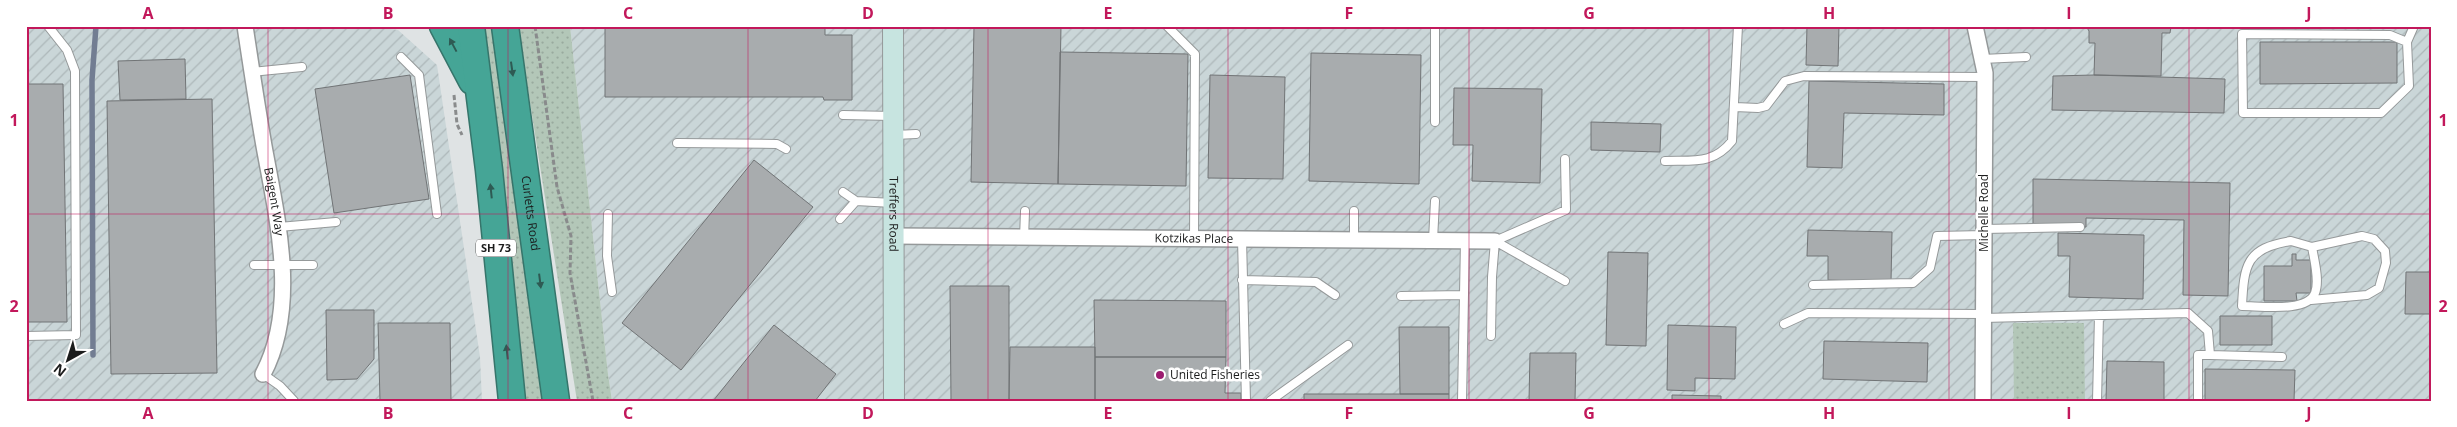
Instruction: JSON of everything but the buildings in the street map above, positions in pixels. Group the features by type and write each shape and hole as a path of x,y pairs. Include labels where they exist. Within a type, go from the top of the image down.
{"highway":[{"path":"443,26 479,95"},
{"name":"SH 73","path":"471,26 489,170 512,401"},
{"name":"Curletts Road","path":"506,26 556,401"}],"street":[{"name":"Baigent Way","path":"245,26 279,227 283,266 277,337 272,357 263,374"},
{"name":"Treffers Road","path":"893,26 894,401"},
{"name":"Michelle Road","path":"1975,26 1985,77 1983,401"},
{"name":"Kotzikas Place","path":"893,236 1024,239 1496,240"}],"lane":[{"path":"26,336 76,335 75,71 68,50 48,26"},
{"path":"1167,26 1195,54 1194,239"},
{"path":"1435,26 1435,122"},
{"path":"1665,161 1711,158 1725,150 1732,141 1738,26"},
{"path":"2407,42 2390,35 2242,34 2243,113 2381,113 2409,86 2407,42 2414,26"},
{"path":"401,57 419,74 437,214"},
{"path":"1982,59 2026,57"},
{"path":"252,72 302,67"},
{"path":"1735,107 1758,108 1766,106 1786,81 1804,76 1985,77"},
{"path":"843,115 893,116"},
{"path":"893,136 916,134"},
{"path":"677,143 778,144 786,149"},
{"path":"1496,240 1566,210 1565,159"},
{"path":"843,192 856,201 893,203"},
{"path":"840,219 856,201"},
{"path":"1433,240 1435,201"},
{"path":"1024,239 1025,210"},
{"path":"1354,211 1354,240"},
{"path":"608,214 607,256 612,292"},
{"path":"279,227 336,222"},
{"path":"1813,286 1913,283 1930,268 1936,236 2080,228"},
{"path":"2362,236 2374,239 2385,251 2386,263 2379,288 2367,295 2311,300 2296,306 2242,306 2245,269 2254,255 2271,244 2291,241 2312,247 2362,236"},
{"path":"1242,239 1246,401"},
{"path":"1462,401 1465,240"},
{"path":"1496,240 1565,281"},
{"path":"1491,336 1492,277 1496,240"},
{"path":"2311,300 2316,291 2312,247"},
{"path":"254,265 313,265"},
{"path":"1242,280 1316,282 1336,294"},
{"path":"1400,296 1463,295"},
{"path":"1784,324 1808,313 1983,316 2188,313 2208,331 2210,355"},
{"path":"2097,401 2098,315"},
{"path":"1270,401 1348,345"},
{"path":"2198,401 2198,355 2282,357"},
{"path":"263,374 280,386 294,401"}],"path":[{"path":"534,26 557,186 571,236 570,272 593,401"}],"shaded area":[{"path":"26,26 368,26 398,30 437,65 480,357 482,401 26,401"},
{"path":"570,26 2431,26 2431,401 612,401"}],"green space":[{"path":"483,26 492,26 494,34 545,401 522,401"},
{"path":"518,26 570,26 612,401 577,401"},
{"path":"2013,323 2084,323 2085,401 2014,401"}],"waterway":[{"path":"93,355 92,80 96,26"}],"place":[{"name":"United Fisheries","path":"1160,375"}]}
